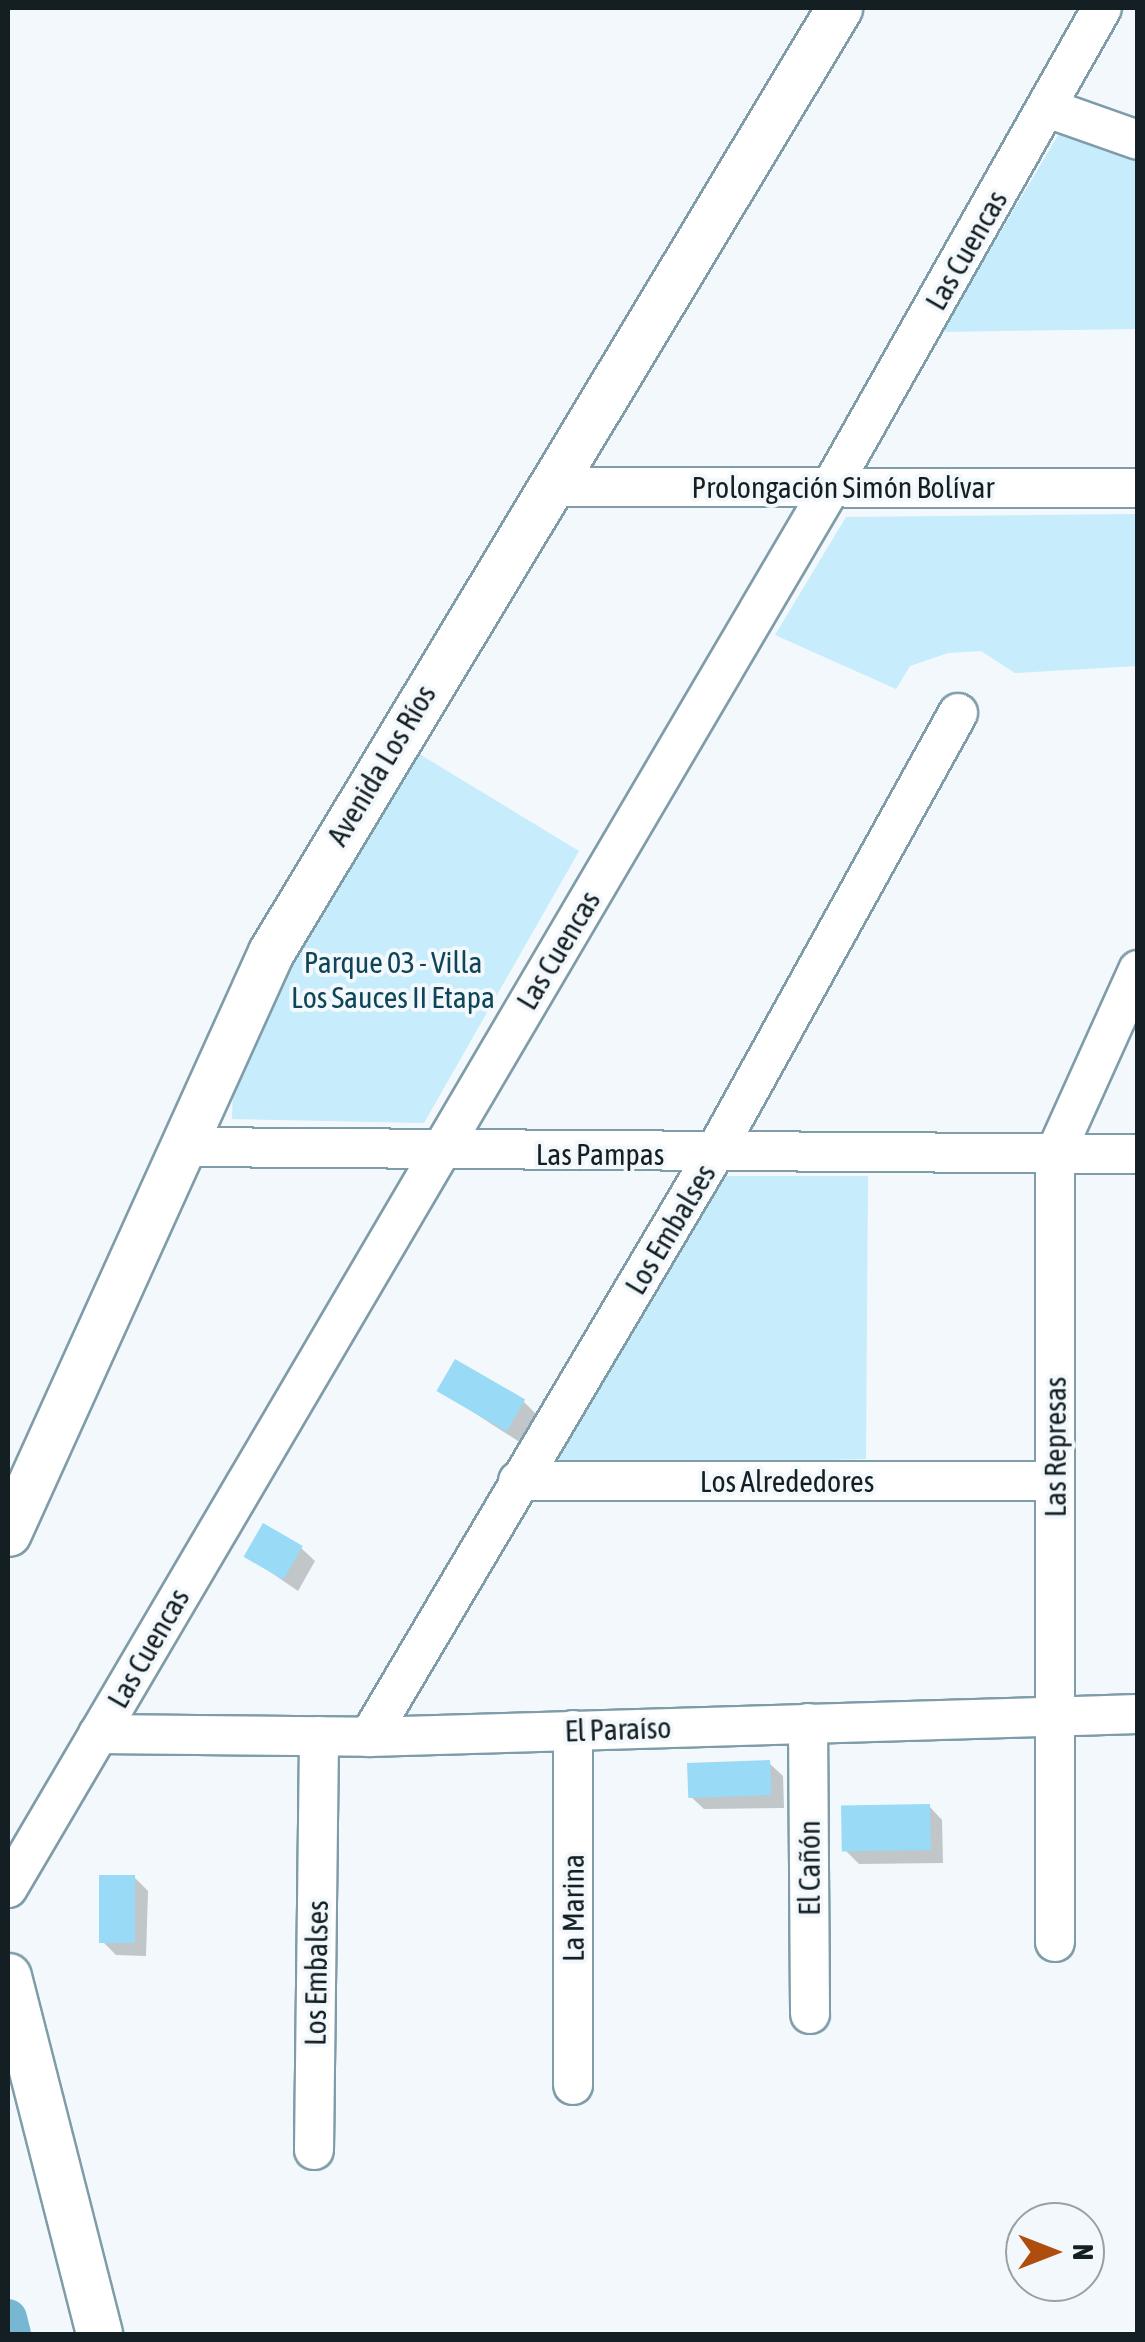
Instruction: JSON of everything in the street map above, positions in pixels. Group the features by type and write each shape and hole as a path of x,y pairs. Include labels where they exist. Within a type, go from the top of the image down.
{"street":[{"name":"Las Cuencas","path":"8,1888 831,487 1102,8"},
{"name":"Avenida Los Ríos","path":"8,1533 271,952 836,16"},
{"path":"1046,108 1138,140"},
{"name":"Prolongación Simón Bolívar","path":"550,487 1138,488"},
{"name":"Los Embalses","path":"369,1737 714,1154 958,713"},
{"name":"Las Represas","path":"1055,1942 1055,1154 1138,970"},
{"name":"Las Pampas","path":"183,1148 438,1153 1138,1154"},
{"name":"Los Alrededores","path":"518,1482 1055,1481"},
{"name":"El Paraíso","path":"98,1734 369,1737 1138,1714"},
{"name":"El Cañón","path":"808,1722 810,2014"},
{"name":"La Marina","path":"573,1730 573,2086"},
{"name":"Los Embalses","path":"314,2150 319,1736"},
{"path":"8,1976 100,2334"}],"green space":[{"path":"1060,132 1137,154 1137,329 941,332"},
{"path":"1137,514 1137,666 1015,673 981,651 948,653 910,666 896,689 775,635 846,517"},
{"name":"Parque 03 - Villa Los Sauces II Etapa","path":"416,752 579,851 424,1123 232,1119 233,1086 302,940"},
{"path":"721,1176 868,1176 866,1459 564,1467 548,1452"}],"building":[{"path":"455,1359 525,1400 507,1432 436,1391"},
{"path":"263,1523 303,1546 283,1580 244,1557"},
{"path":"770,1760 771,1795 688,1798 687,1763"},
{"path":"930,1804 931,1850 842,1852 841,1806"},
{"path":"99,1875 135,1875 135,1943 99,1943"}],"waterway":[{"path":"8,2318 12,2334"}]}
